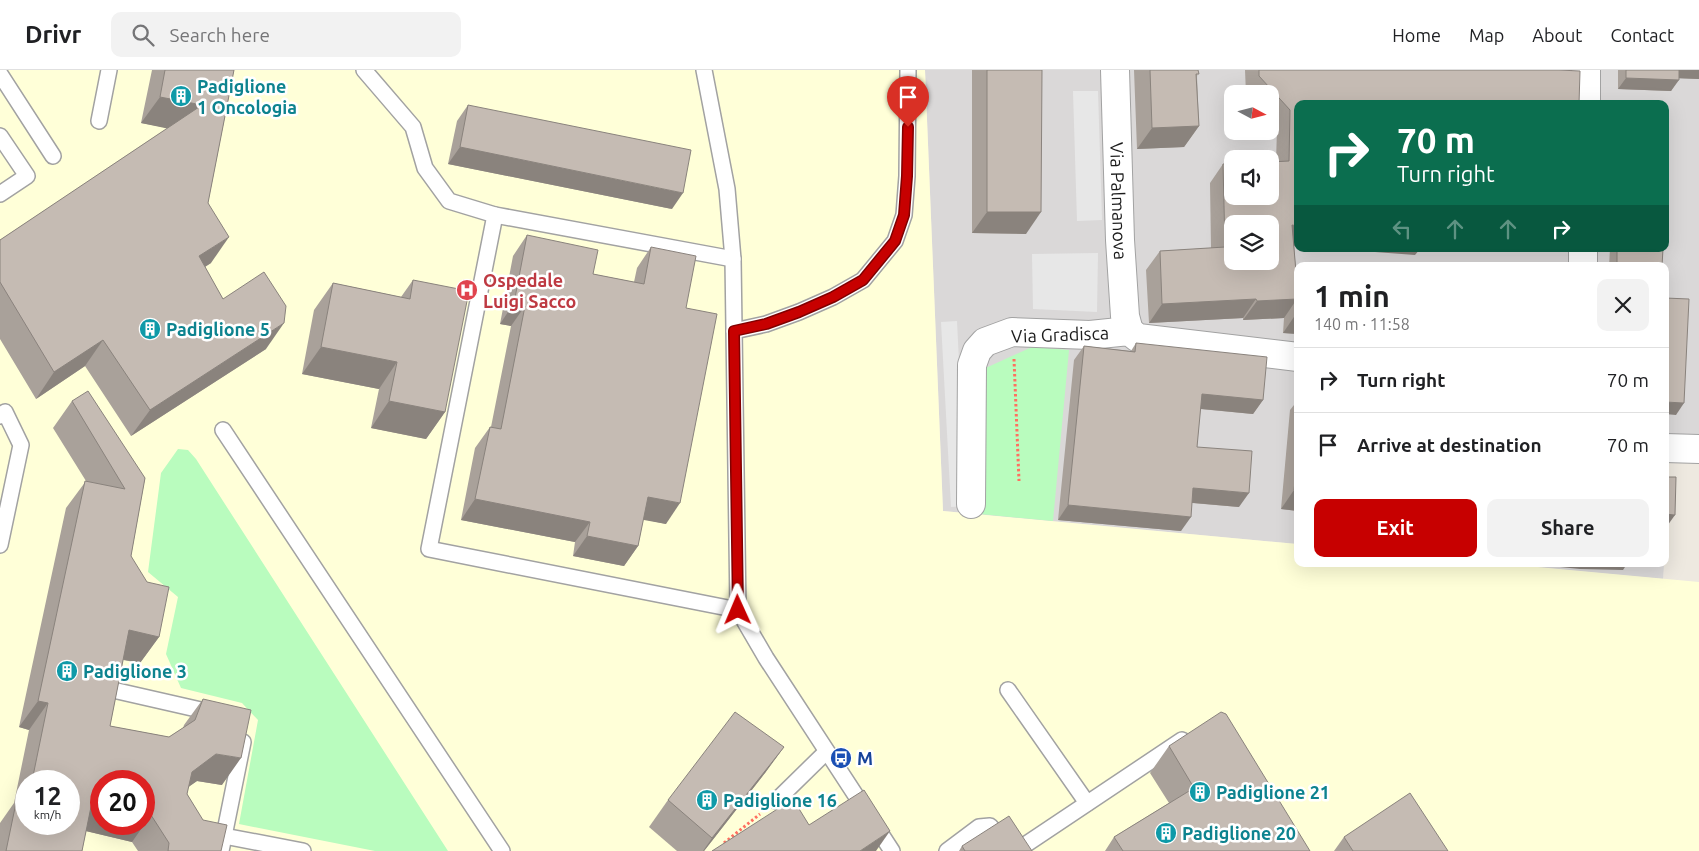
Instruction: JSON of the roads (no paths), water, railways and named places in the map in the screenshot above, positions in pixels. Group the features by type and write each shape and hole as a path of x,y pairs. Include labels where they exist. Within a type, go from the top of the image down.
{"street":[{"name":"Via Palmanova","path":"1115,70 1120,240 1125,316 1129,330"},
{"path":"1586,70 1586,100"},
{"name":"Via Gradisca","path":"971,504 972,365 977,351 985,342 1012,332 1090,335 1129,330 1138,338 1294,357"},
{"path":"1669,448 1699,450"}],"lane":[{"path":"98,121 109,70"},
{"path":"364,70 413,127 425,168 449,201 494,215 733,259"},
{"path":"704,70 727,189 733,259 738,610 826,752 892,851"},
{"path":"734,331 766,324 833,297 863,280 895,241 904,215 907,176 908,70"},
{"path":"0,74 53,156"},
{"path":"0,136 27,176 0,194"},
{"path":"494,215 428,549 738,610"},
{"path":"0,416 4,412 21,445 0,545"},
{"path":"223,430 502,851"},
{"path":"113,690 228,717"},
{"path":"1008,690 1087,803"},
{"path":"221,851 245,731"},
{"path":"947,851 979,827 990,826 1006,844 1022,847 1193,733"},
{"path":"776,802 826,752"},
{"path":"224,836 302,851"}],"place":[{"name":"Padiglione 1 Oncologia","path":"181,96"},
{"name":"Ospedale Luigi Sacco","path":"467,290"},
{"name":"Padiglione 5","path":"150,329"},
{"name":"Padiglione 3","path":"67,671"},
{"name":"M","path":"841,758"},
{"name":"Padiglione 21","path":"1200,792"},
{"name":"Padiglione 16","path":"707,800"},
{"name":"Padiglione 20","path":"1166,833"}]}
